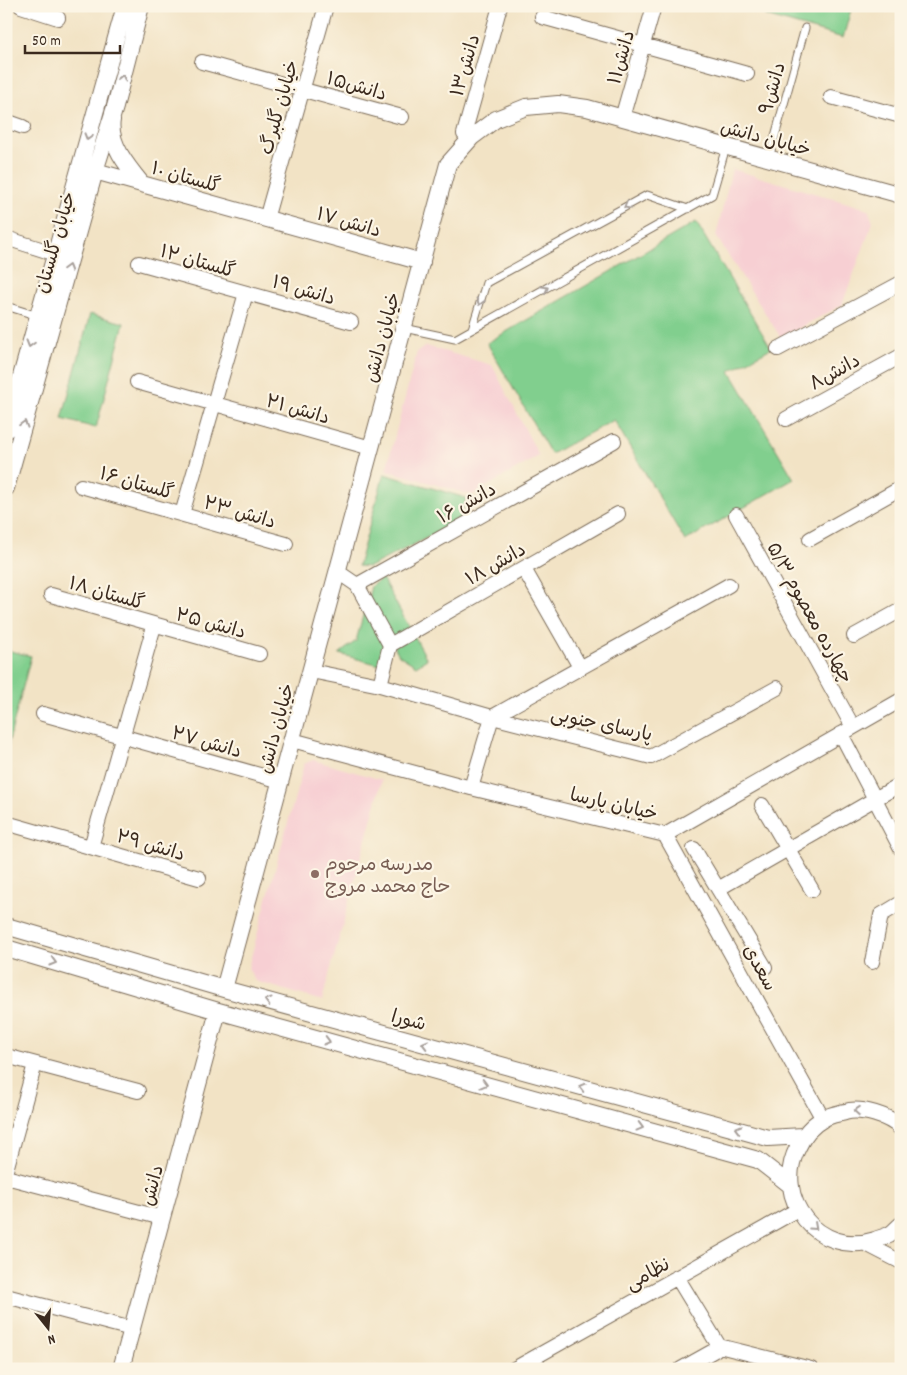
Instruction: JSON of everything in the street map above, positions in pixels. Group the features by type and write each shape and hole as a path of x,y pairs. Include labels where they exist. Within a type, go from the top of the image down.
{"street":[{"path":"21,6 58,18"},
{"name":"خیابان گلستان","path":"6,430 125,6"},
{"name":"خیابان گلستان","path":"6,488 95,171 115,107 141,6"},
{"name":"خیابان گلبرگ","path":"266,219 326,6"},
{"name":"دانش۱۳","path":"464,134 500,6"},
{"name":"دانش۱۱","path":"622,118 654,6"},
{"path":"542,17 747,74"},
{"name":"دانش۱۵","path":"202,62 402,117"},
{"path":"831,97 901,116"},
{"name":"خیابان دانش","path":"224,989 448,164 472,137 496,120 526,107 558,104 587,108 901,195"},
{"path":"115,107 111,127 118,148 128,167 142,184"},
{"path":"6,121 23,127"},
{"name":"گلستان ۱۰","path":"95,171 266,219"},
{"name":"دانش ۱۷","path":"266,219 422,262"},
{"path":"6,238 56,254"},
{"name":"گلستان ۱۲","path":"139,262 246,293"},
{"path":"778,348 901,283"},
{"path":"182,514 246,293"},
{"name":"دانش ۱۹","path":"246,293 351,322"},
{"name":"دانش۸","path":"786,419 901,356"},
{"name":"دانش ۲۱","path":"137,382 371,448"},
{"name":"دانش ۱۶","path":"357,585 614,441"},
{"name":"گلستان ۱۶","path":"81,486 182,514"},
{"path":"810,539 901,488"},
{"name":"دانش ۲۳","path":"182,514 286,544"},
{"name":"دانش ۱۸","path":"390,644 618,514"},
{"name":"چهارده معصوم ۵/۳","path":"736,515 847,731 874,799 901,849"},
{"path":"524,568 580,667"},
{"path":"338,572 357,585 390,644 380,685"},
{"path":"471,788 492,716 728,585"},
{"name":"گلستان ۱۸","path":"50,595 154,626"},
{"path":"854,636 901,610"},
{"path":"91,847 154,626"},
{"name":"دانش ۲۵","path":"154,626 259,654"},
{"name":"پارسای جنوبی","path":"311,671 380,685 651,757 777,688"},
{"name":"خیابان پارسا","path":"292,740 471,788 665,835 901,700"},
{"name":"دانش ۲۷","path":"43,714 281,781"},
{"path":"718,889 901,784"},
{"path":"762,805 812,890"},
{"name":"دانش ۲۹","path":"6,823 200,878"},
{"name":"سعدی","path":"665,835 823,1119"},
{"path":"694,849 765,967"},
{"path":"872,962 881,915 901,903"},
{"name":"شورا","path":"6,926 224,989 768,1138 804,1136"},
{"path":"6,948 218,1011 760,1161 790,1185"},
{"name":"دانش","path":"121,1369 218,1011"},
{"path":"6,1056 138,1091"},
{"path":"6,1170 35,1064"},
{"path":"900,1125 874,1112 848,1110 823,1119 804,1136 792,1159 790,1185 798,1210 815,1230 838,1242 864,1243 889,1235 901,1225"},
{"path":"760,1161 765,1157 768,1150 770,1144 768,1138"},
{"path":"6,1177 162,1218"},
{"name":"نظامی","path":"514,1369 798,1210"},
{"path":"864,1243 901,1262"},
{"path":"677,1278 719,1346 811,1369"},
{"path":"6,1296 132,1330"},
{"path":"682,1369 715,1350"}],"lane":[{"name":"دانش۹","path":"768,158 805,28"},
{"path":"404,328 455,339 688,209 712,195 726,147"},
{"path":"472,329 486,283 647,195 688,209"},
{"path":"6,306 38,316"}],"shaded area":[{"path":"732,169 868,209 873,222 842,305 781,338 716,236"},
{"path":"426,346 492,365 539,456 472,495 386,470 417,352"},
{"name":"مدرسه مرحوم حاج محمد مروج","path":"313,760 382,780 322,1001 255,981 248,968 304,764"}],"green space":[{"path":"769,6 852,6 843,38 766,16"},
{"path":"696,222 771,348 730,371 794,479 685,541 614,420 551,454 487,343"},
{"path":"90,314 124,323 96,428 62,419"},
{"path":"384,474 466,498 460,521 369,567 358,566"},
{"path":"382,578 427,659 416,666 399,655 368,599 371,586"},
{"path":"364,612 384,645 380,665 339,654 356,641"},
{"path":"6,650 31,656 6,752"}],"place":[{"name":"مدرسه مرحوم حاج محمد مروج","path":"315,874"}]}
